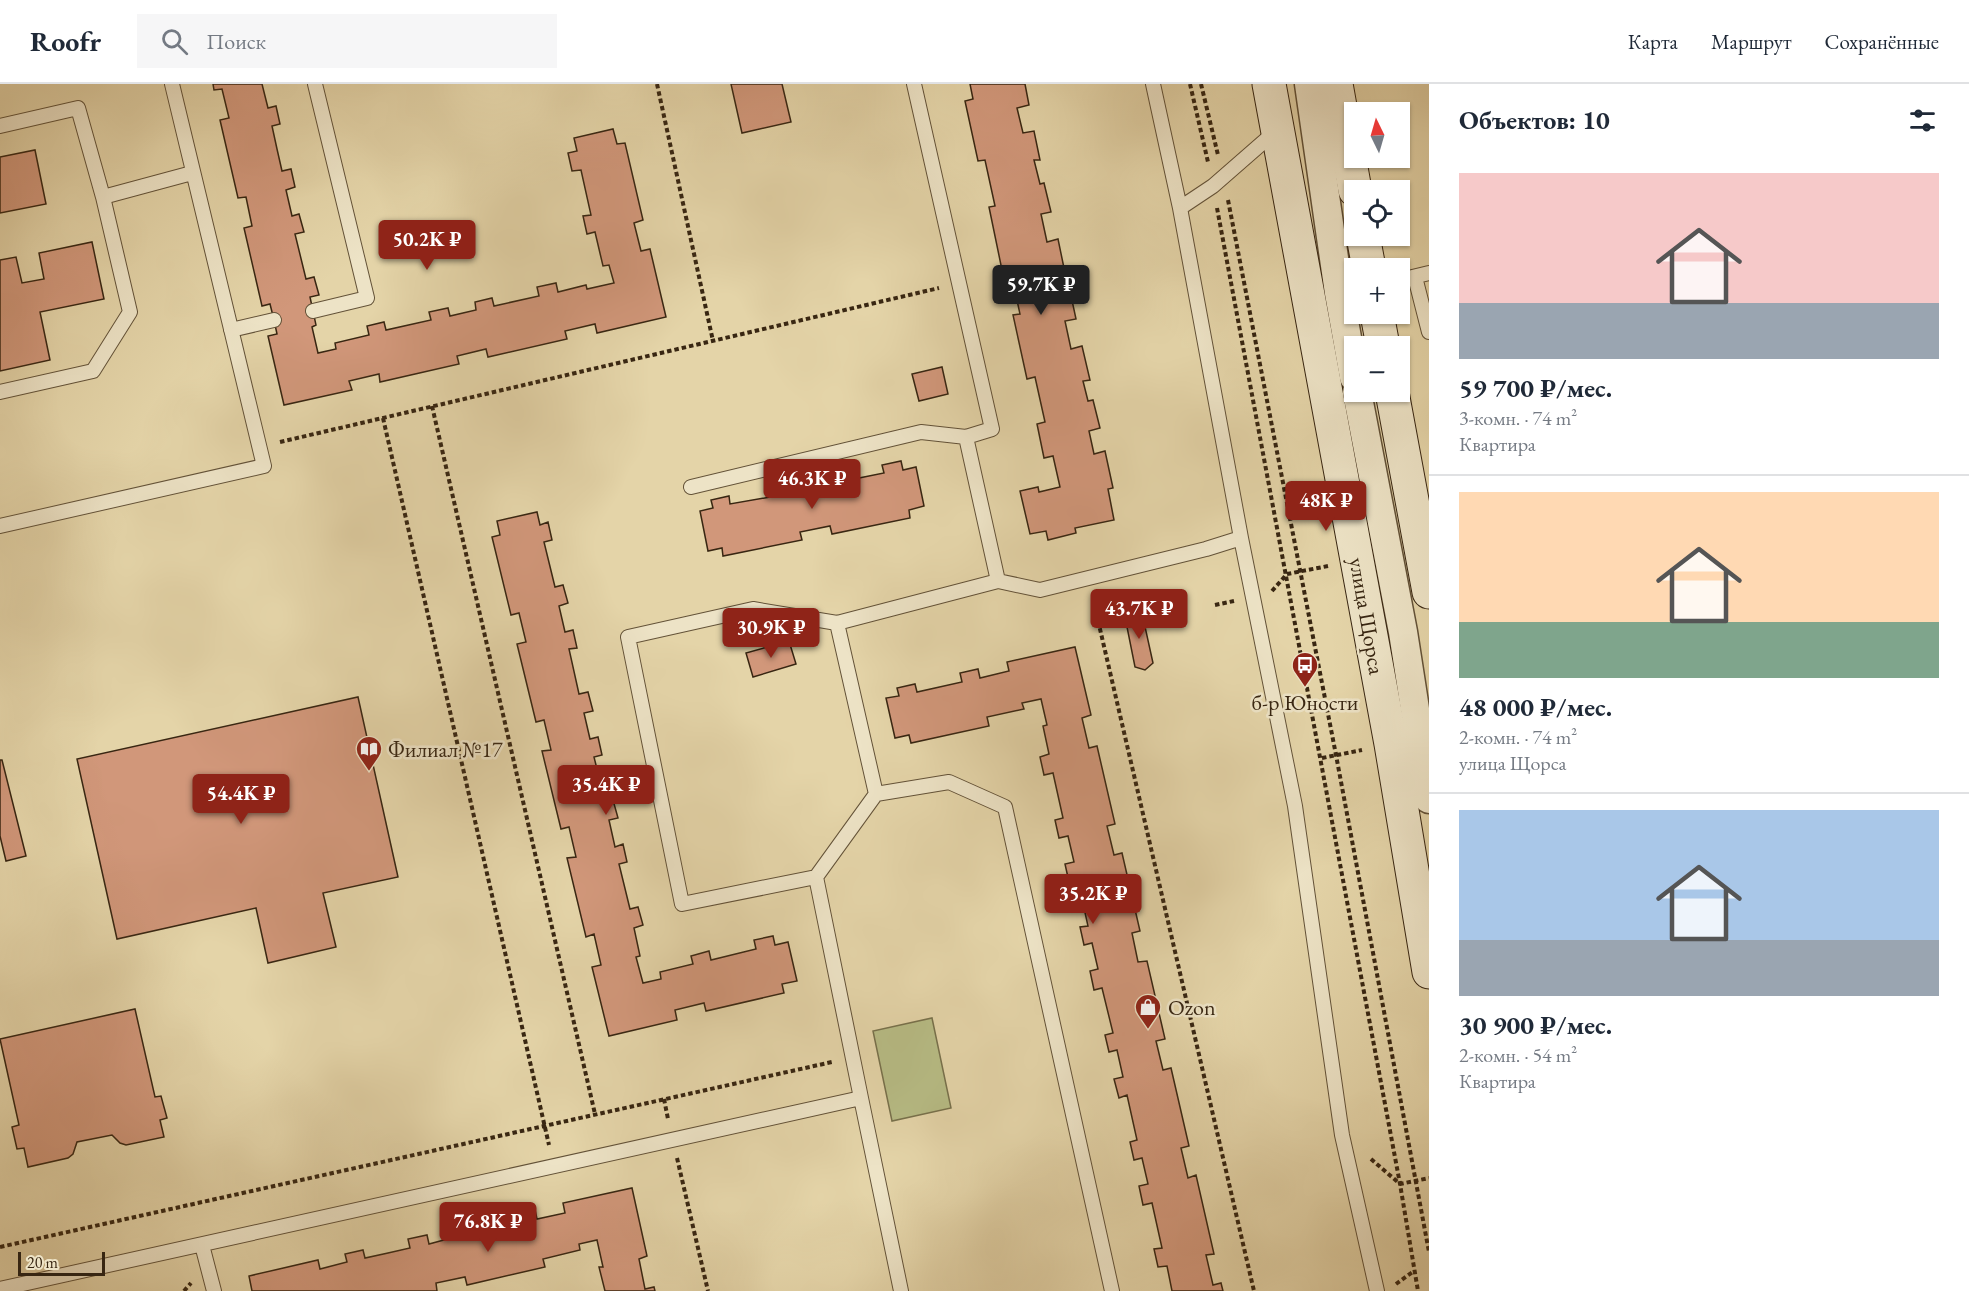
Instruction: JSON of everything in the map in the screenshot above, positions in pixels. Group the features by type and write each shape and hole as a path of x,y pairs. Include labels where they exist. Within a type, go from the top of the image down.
{"main road":[{"name":"улица Щорса","path":"1269,84 1391,744 1429,972"},
{"path":"1336,84 1353,180"},
{"path":"1394,402 1429,592"}],"street":[{"path":"1290,84 1339,292"},
{"path":"1309,84 1347,336"},
{"name":"улица Щорса","path":"1359,402 1403,632 1429,799"}],"lane":[{"path":"0,526 264,466 172,84"},
{"path":"313,311 367,298 315,84"},
{"path":"691,487 921,432 966,437 992,429 914,84"},
{"path":"1152,84 1180,208 1241,538 1295,806 1342,1135 1377,1291"},
{"path":"0,126 78,108 103,197 130,312 93,370 0,392"},
{"path":"1180,208 1218,181 1277,130"},
{"path":"103,197 192,173"},
{"path":"1422,275 1426,327 1429,332"},
{"path":"231,330 274,320"},
{"path":"966,437 998,581"},
{"path":"1112,1291 1005,807 949,782 876,794 816,877 682,903 628,637 753,609 837,623 998,581 1040,590 1206,549 1241,538"},
{"path":"837,623 876,794"},
{"path":"816,877 901,1291"},
{"path":"0,1289 861,1098"},
{"path":"202,1245 214,1291"}],"path":[{"path":"657,84 713,341"},
{"path":"1190,84 1218,181 1429,1252"},
{"path":"1201,84 1418,1291"},
{"path":"259,447 960,284"},
{"path":"432,406 595,1114"},
{"path":"383,418 544,1126"},
{"path":"1089,578 1254,1291"},
{"path":"0,1247 853,1057"},
{"path":"664,1099 708,1291"},
{"path":"1342,1135 1400,1184"},
{"path":"1400,1184 1429,1178"},
{"path":"1396,1284 1414,1270"}],"green space":[{"path":"932,1018 951,1108 892,1121 873,1031"}],"building":[{"path":"213,84 262,84 268,108 276,106 280,124 272,126 282,171 291,169 295,187 286,190 292,216 299,214 304,232 295,234 306,279 314,277 319,295 310,297 316,325 312,327 318,353 336,349 335,343 369,335 367,326 384,322 386,330 431,320 429,312 448,308 450,316 476,310 475,302 492,298 494,306 539,296 537,287 556,283 558,292 586,285 587,289 614,283 609,265 603,266 595,232 587,234 583,216 591,215 581,170 572,171 568,153 577,151 574,138 613,129 617,144 625,143 643,220 634,223 641,251 650,249 666,317 597,333 595,324 565,331 567,339 488,357 486,349 457,356 459,364 380,382 379,374 349,381 352,390 284,405 268,336 277,334 274,320 270,304 262,306 244,228 252,226 246,197 238,198 220,120 229,118 222,89 214,90"},
{"path":"731,84 782,84 791,122 742,133"},
{"path":"970,84 1025,84 1029,105 1017,108 1023,133 1034,131 1040,160 1034,160 1040,184 1044,183 1051,212 1041,214 1047,242 1058,239 1064,268 1058,269 1064,292 1070,291 1076,319 1065,321 1071,349 1082,346 1090,380 1083,381 1088,401 1093,400 1100,428 1089,431 1094,454 1105,451 1113,488 1108,489 1114,520 1075,528 1076,533 1048,540 1046,531 1030,534 1020,491 1038,487 1039,492 1060,487 1053,456 1044,458 1037,424 1045,422 1035,377 1027,379 1013,315 1020,314 1010,268 1002,270 989,207 995,206 985,160 978,161 965,101 973,99"},
{"path":"35,150 46,204 0,213 0,157"},
{"path":"92,242 104,299 40,312 50,360 0,371 0,260 16,257 22,283 44,279 39,253"},
{"path":"942,367 948,394 919,401 912,374"},
{"path":"901,461 903,470 916,467 924,506 909,510 910,518 832,534 830,526 800,532 802,540 723,556 722,548 708,551 700,511 713,508 711,500 729,496 730,504 776,496 774,487 793,483 794,492 821,486 819,478 837,474 839,482 884,473 882,465"},
{"path":"537,512 540,525 548,522 552,540 544,542 555,587 563,585 568,603 559,606 565,632 573,630 577,648 569,649 579,694 588,692 593,711 584,713 590,739 598,737 602,755 594,757 605,801 613,800 618,818 609,820 615,847 623,844 627,862 619,864 630,909 638,907 643,925 634,928 640,956 636,957 643,983 661,979 660,972 693,964 691,956 709,951 711,960 756,949 754,940 773,936 775,945 788,942 797,981 782,984 784,993 706,1011 704,1003 675,1010 677,1020 609,1036 592,967 601,965 594,934 586,937 567,858 576,857 569,827 561,829 542,751 551,750 544,720 536,722 517,644 526,642 519,613 511,615 492,537 500,535 497,521"},
{"path":"1132,610 1142,613 1153,663 1145,670 1135,667 1125,617"},
{"path":"789,641 796,664 753,677 746,653"},
{"path":"1075,647 1091,715 1082,718 1089,748 1097,746 1115,824 1107,826 1114,855 1122,853 1140,931 1132,933 1138,962 1147,961 1165,1039 1156,1041 1163,1070 1171,1068 1189,1146 1181,1148 1188,1178 1196,1175 1214,1254 1206,1255 1213,1285 1221,1283 1223,1291 1172,1291 1167,1266 1158,1267 1154,1249 1162,1248 1152,1203 1143,1205 1139,1186 1148,1184 1142,1158 1134,1160 1130,1142 1137,1140 1127,1095 1119,1098 1114,1079 1123,1077 1117,1050 1109,1052 1105,1035 1113,1033 1102,988 1094,990 1090,971 1098,969 1092,943 1084,945 1080,927 1088,926 1078,881 1069,882 1065,864 1074,862 1068,836 1059,838 1055,820 1063,818 1053,773 1044,775 1040,757 1049,754 1043,726 1047,725 1041,699 1022,703 1024,709 987,717 989,726 911,743 909,735 895,738 886,698 899,696 897,688 915,684 917,692 962,682 960,673 978,669 980,678 1009,671 1007,662"},
{"path":"358,697 398,877 323,893 336,947 268,963 256,908 117,939 77,759"},
{"path":"0,760 2,760 26,856 6,861 0,836"},
{"path":"135,1009 155,1097 161,1096 167,1118 160,1120 164,1137 126,1145 120,1143 112,1135 77,1142 73,1154 68,1158 28,1167 24,1148 17,1149 12,1127 19,1125 0,1039"},
{"path":"632,1188 647,1256 639,1259 645,1289 654,1287 655,1291 605,1291 599,1267 603,1267 597,1240 579,1244 580,1250 543,1259 545,1267 467,1285 465,1277 436,1283 437,1291 252,1291 249,1276 318,1260 320,1269 347,1262 345,1254 363,1250 365,1258 410,1248 408,1239 427,1235 429,1244 455,1237 453,1229 471,1225 473,1233 518,1223 516,1214 535,1210 537,1219 565,1213 563,1203"}],"place":[{"name":"б-р Юности","path":"1305,688"},
{"name":"Филиал №17","path":"369,772"},
{"name":"Ozon","path":"1148,1030"}]}
